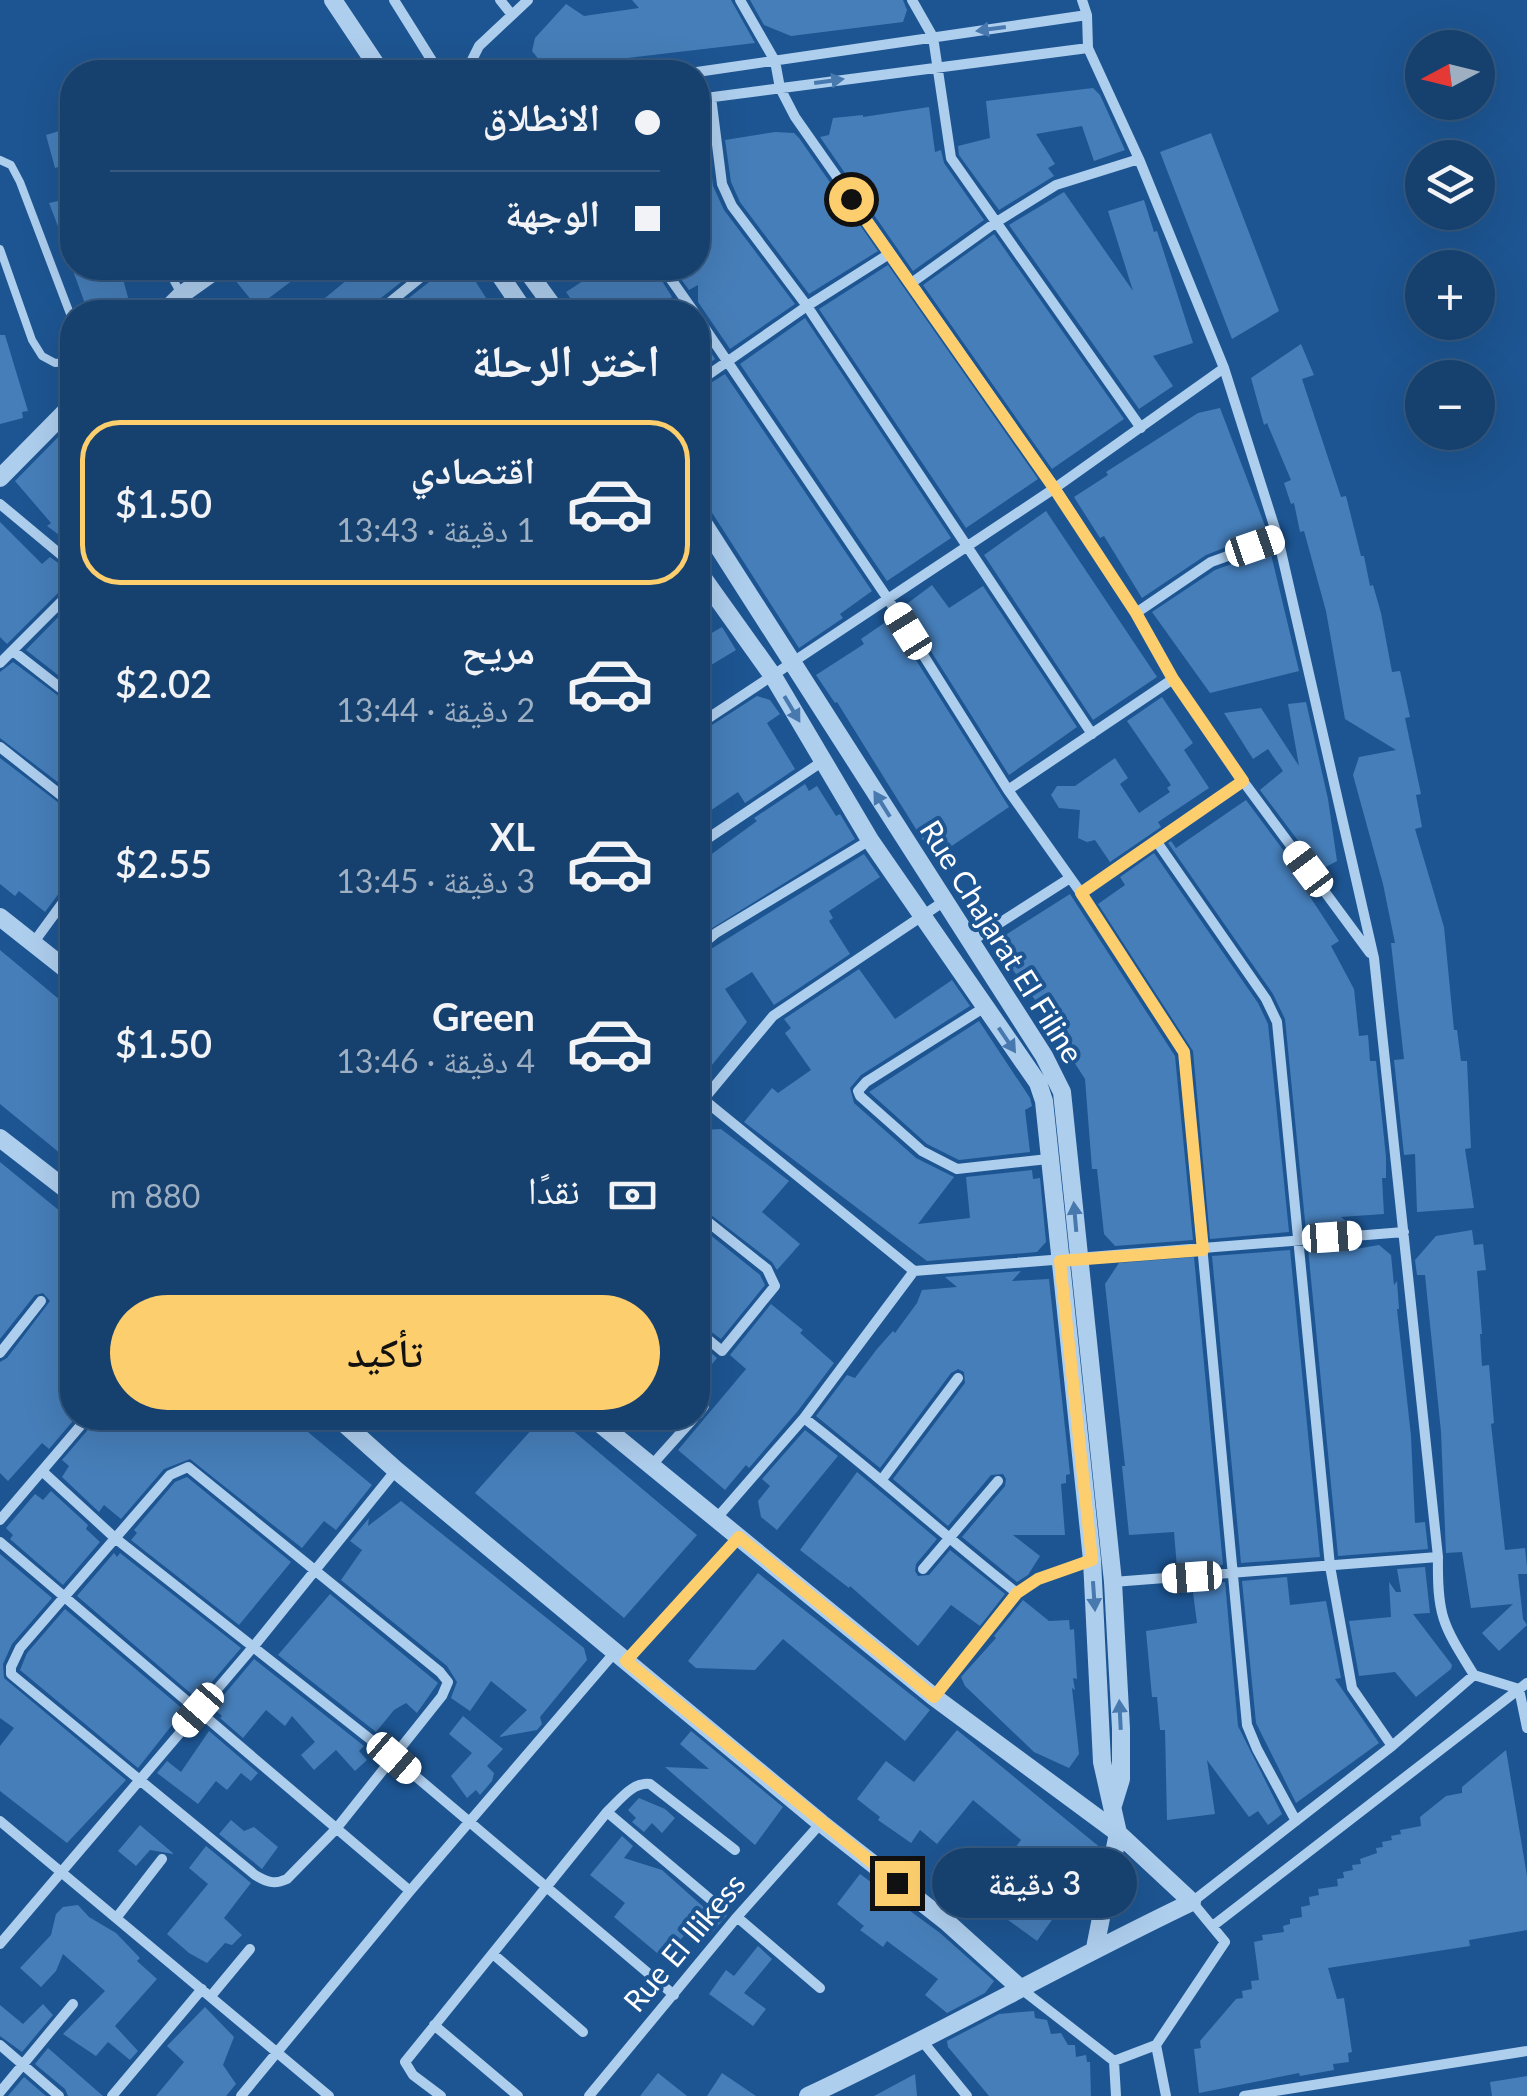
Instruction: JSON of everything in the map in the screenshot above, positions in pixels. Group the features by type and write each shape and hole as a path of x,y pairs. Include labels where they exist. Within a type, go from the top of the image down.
{"street":[{"path":"334,0 373,60"},
{"path":"394,0 432,60"},
{"path":"500,0 512,15"},
{"path":"472,60 479,46 528,0"},
{"path":"740,0 775,61 780,88 795,117 1054,488 1136,613 1173,679 1243,781 1374,958"},
{"path":"912,0 933,37 951,158 1141,428"},
{"path":"1082,0 1087,15 1088,48 1139,159 1224,368 1278,538 1374,958 1438,1557 1438,1609 1474,1675 1523,1686"},
{"path":"710,70 1087,15"},
{"path":"1088,48 710,97 722,184 732,206 807,306 1092,734"},
{"path":"910,284 995,223 1071,178 1139,159"},
{"path":"710,373 889,254"},
{"path":"176,300 202,280"},
{"path":"393,300 417,280"},
{"path":"181,295 185,300"},
{"path":"710,336 888,599 1008,790 1081,893 1184,1052 1248,1725 1263,1762 1296,1821"},
{"path":"710,717 1054,488 1224,368"},
{"path":"0,478 60,417"},
{"path":"0,504 60,554"},
{"name":"Rue Chajarat El Filine","path":"710,533 1044,1056 1062,1092 1069,1260 1100,1558 1102,1762 1118,1833"},
{"path":"1136,613 1212,562 1278,538"},
{"name":"Rue Chajarat El Filine","path":"710,593 773,676 870,840 1038,1084 1044,1101 1048,1159 1069,1260"},
{"path":"0,663 60,603"},
{"path":"14,651 60,687"},
{"path":"1008,790 1173,679"},
{"path":"0,747 60,794"},
{"path":"710,838 823,761"},
{"path":"1081,893 1243,781"},
{"path":"710,938 870,840"},
{"path":"1156,842 1266,999 1277,1022 1330,1566 1352,1688 1392,1746"},
{"path":"969,942 1070,878"},
{"path":"710,1088 773,1016 943,902"},
{"path":"34,942 60,906"},
{"path":"0,917 60,964"},
{"path":"985,1007 866,1082 858,1091 860,1096 922,1151 957,1170 1048,1159"},
{"path":"710,1109 914,1271 1404,1232"},
{"path":"0,1138 60,1185"},
{"path":"710,1224 767,1270 775,1286 722,1352 710,1342"},
{"path":"716,1519 804,1418 914,1271"},
{"path":"0,1353 41,1302"},
{"path":"882,1478 958,1378"},
{"path":"804,1418 882,1478 949,1540 1017,1593"},
{"path":"0,1520 77,1430"},
{"path":"351,1430 820,1824 948,1922 1020,1988 1114,2062 1116,2096"},
{"path":"608,1430 934,1697 1118,1833 1214,1925 1224,1942 1156,2045 1114,2062"},
{"path":"651,1466 683,1430"},
{"path":"188,1467 316,1568 448,1682 442,1696 336,1829 287,1879 270,1883 255,1875 12,1674 10,1667 20,1648 115,1538 170,1474 188,1467"},
{"path":"0,1944 254,1646 396,1470"},
{"path":"42,1471 115,1538 394,1758 674,1995"},
{"path":"923,1570 998,1481"},
{"path":"0,1496 12,1508"},
{"path":"241,2096 469,1822 621,1656 739,1537"},
{"path":"0,1542 410,1892"},
{"path":"1113,1582 1438,1557"},
{"path":"934,1697 1017,1593 1038,1579 1100,1558"},
{"name":"Rue Chajarat El Filine","path":"1100,1558 1113,1582 1121,1780 1112,1811"},
{"path":"808,2096 923,2042 1095,1948 1192,1902 1392,1746 1474,1675"},
{"path":"1523,1686 1527,1728"},
{"path":"1214,1925 1523,1686"},
{"path":"441,2096 414,2075 405,2062 630,1790 650,1784 735,1850"},
{"path":"608,1812 710,1899"},
{"path":"0,1821 329,2096"},
{"name":"Rue El Ilikess","path":"589,2096 736,1917 820,1824"},
{"path":"1095,1948 1118,1833"},
{"path":"116,1918 162,1859"},
{"path":"736,1917 820,1988"},
{"path":"112,2096 250,1949"},
{"path":"493,1954 582,2032"},
{"path":"0,2092 73,2004"},
{"path":"434,2024 518,2096"},
{"path":"923,2042 967,2096"},
{"path":"1156,2045 1166,2096"},
{"path":"0,2046 59,2096"},
{"path":"1244,2096 1527,2051"}],"lane":[{"path":"0,160 11,165 20,182 65,300"},
{"path":"0,249 38,350 60,363"},
{"path":"173,280 181,295"}],"building":[{"path":"632,0 731,0 755,43 610,60 539,60 532,51 535,38 566,4 584,16 639,8"},
{"path":"750,0 903,0 907,10 903,22 791,36 764,25"},
{"path":"1093,88 1100,95 1125,150 1094,161 1082,126 1036,134 1055,164 1048,168 1054,176 999,210 959,155 958,146 990,138 986,101"},
{"path":"929,107 935,152 941,150 944,163 984,220 913,271 820,137 829,135 833,118"},
{"path":"60,131 60,167 55,168 46,135"},
{"path":"794,133 799,138 878,251 809,294 740,202 731,182 725,140"},
{"path":"1211,133 1279,311 1232,339 1160,152"},
{"path":"710,160 713,186 724,210 795,304 730,349 710,320 710,300 698,300 698,285 689,290 682,280 710,280"},
{"path":"1064,192 1133,291 1108,211 1144,200 1154,232 1157,231 1193,343 1153,356 1173,386 1139,409 1009,225"},
{"path":"60,201 60,232 49,203"},
{"path":"994,234 1124,419 1052,469 923,285"},
{"path":"888,265 1038,479 966,528 819,309"},
{"path":"76,280 123,280 129,300 84,300"},
{"path":"235,280 293,280 266,300 251,300"},
{"path":"347,280 404,280 378,300 323,300"},
{"path":"432,280 475,280 487,300 406,300"},
{"path":"584,280 661,280 672,297 572,300 566,292"},
{"path":"805,318 951,538 887,581 740,364"},
{"path":"0,335 5,335 28,411 22,412 23,418 0,424"},
{"path":"1301,344 1314,375 1302,379 1341,497 1346,496 1381,613 1392,672 1400,671 1410,717 1405,718 1421,794 1416,795 1422,827 1415,829 1444,927 1454,1030 1461,1061 1467,1061 1471,1148 1465,1149 1474,1208 1417,1212 1415,1154 1404,1155 1394,1060 1404,1059 1391,943 1395,943 1353,775 1359,757 1396,750 1345,719 1326,611 1304,531 1300,532 1294,503 1291,504 1284,483 1291,480 1267,423 1264,425 1251,378"},
{"path":"725,374 872,591 840,614 843,618 799,648 710,510 710,383"},
{"path":"1220,408 1267,531 1206,555 1142,598 1104,536 1100,538 1074,497 1198,413"},
{"path":"60,435 60,536 47,526 51,523 15,481"},
{"path":"1046,511 1157,677 1093,720 984,555"},
{"path":"0,522 42,564 50,557 60,564 60,591 7,644 0,637"},
{"path":"1270,550 1299,671 1210,693 1152,612 1215,570"},
{"path":"932,585 949,608 983,586 1077,727 1009,775 905,610 904,606"},
{"path":"60,615 60,677 26,650"},
{"path":"890,619 1009,807 934,858 837,702 816,675 864,644 861,639"},
{"path":"722,627 736,650 710,666 710,634"},
{"path":"13,662 60,697 60,784 0,738 0,672"},
{"path":"757,696 770,700 780,714 767,723 795,769 745,803 738,792 710,811 710,726"},
{"path":"1162,697 1193,743 1184,750 1209,788 1158,822 1161,827 1110,862 1095,840 1078,838 1080,810 1059,808 1051,795 1057,786 1075,786 1115,758 1128,778 1120,784 1139,813 1170,792 1167,788 1171,785 1127,721"},
{"path":"1306,702 1328,799 1337,861 1320,870 1260,790 1283,771 1268,749 1253,759 1224,713 1261,708 1299,766 1288,704"},
{"path":"0,758 60,804 60,892 45,912 19,891 15,896 0,884"},
{"path":"805,784 809,791 817,786 855,839 710,930 710,855 757,821 754,818"},
{"path":"1246,800 1304,878 1299,880 1339,941 1331,946 1354,989 1359,1036 1368,1035 1370,1061 1376,1061 1386,1157 1386,1178 1382,1178 1384,1214 1341,1217 1354,1227 1306,1231 1285,1019 1273,994 1168,843 1171,841 1176,848"},
{"path":"1154,853 1258,1003 1268,1024 1289,1232 1210,1239 1193,1051 1098,904 1125,885 1120,877"},
{"path":"864,854 880,877 829,911 833,918 829,921 850,954 774,1005 752,972 725,989 747,1022 710,1067 710,950"},
{"path":"1070,894 1175,1056 1193,1240 1115,1246 1104,1234 1097,1169 1092,1169 1085,1079 996,941"},
{"path":"0,950 60,1000 60,1153 0,1104"},
{"path":"859,969 895,1019 952,980 970,1006 861,1075 850,1088 854,1103 916,1158 954,1177 918,1224 970,1218 966,1177 1032,1170 1033,1179 1040,1178 1046,1242 1037,1252 927,1261 744,1122 772,1088 778,1093 811,1070 785,1033 791,1028 784,1019"},
{"path":"979,1021 1030,1098 1032,1106 1025,1110 1030,1152 959,1160 927,1144 869,1092"},
{"path":"721,1129 789,1181 762,1212 800,1244 777,1270 710,1214 710,1130"},
{"path":"0,1162 60,1211 60,1430 65,1430 49,1449 42,1443 8,1481 0,1473 0,1362 50,1301 43,1293 35,1295 0,1339"},
{"path":"1472,1230 1474,1245 1483,1244 1486,1270 1477,1271 1482,1366 1489,1365 1494,1423 1491,1424 1505,1550 1525,1548 1527,1567 1527,1574 1518,1574 1527,1625 1499,1651 1482,1633 1513,1604 1471,1608 1462,1552 1446,1553 1441,1432 1425,1275 1417,1275 1415,1260 1436,1236"},
{"path":"710,1235 760,1275 765,1285 721,1339 710,1331"},
{"path":"1356,1245 1356,1249 1379,1245 1391,1255 1394,1285 1397,1281 1411,1436 1415,1523 1425,1522 1428,1549 1338,1556 1308,1248"},
{"path":"1290,1250 1320,1557 1241,1563 1212,1256"},
{"path":"1194,1257 1223,1565 1177,1568 1174,1532 1129,1535 1105,1284 1119,1263"},
{"path":"1021,1271 1012,1281 1049,1279 1070,1474 1066,1475 1066,1483 1061,1484 1065,1535 1013,1535 1040,1556 1028,1575 1017,1582 962,1537 1005,1486 1003,1474 991,1475 948,1526 893,1479 965,1383 964,1372 958,1369 951,1373 880,1468 816,1416 847,1375 855,1378 895,1333 922,1290 957,1287 945,1277"},
{"path":"771,1304 834,1363 749,1468 746,1465 725,1490 678,1450 695,1430 710,1430 710,1412 746,1369 730,1355"},
{"path":"88,1430 306,1430 372,1485 336,1530 324,1521 302,1548 190,1459 164,1469 121,1519 104,1505 99,1512 62,1477 69,1466 62,1460"},
{"path":"531,1430 572,1430 697,1535 624,1618 475,1493"},
{"path":"805,1430 838,1456 777,1530 761,1517 758,1501 770,1486 762,1479"},
{"path":"857,1472 937,1539 916,1564 918,1576 929,1575 950,1550 1005,1594 980,1626 951,1605 918,1646 850,1586 800,1550"},
{"path":"187,1477 291,1562 239,1625 131,1540 137,1533 134,1530 175,1482"},
{"path":"51,1491 88,1525 86,1529 100,1542 63,1585 10,1539 13,1535 6,1528 35,1494 43,1500"},
{"path":"401,1501 584,1648 587,1660 540,1717 542,1724 537,1730 499,1737 527,1710 491,1681 470,1711 451,1698 457,1682 447,1666 341,1580 362,1550 350,1541 369,1518 368,1526"},
{"path":"114,1553 117,1557 120,1553 241,1648 199,1697 77,1596"},
{"path":"0,1554 52,1598 12,1644 3,1664 4,1678 126,1780 67,1843 0,1791 0,1746 14,1728 0,1718"},
{"path":"1425,1567 1430,1613 1413,1614 1452,1665 1416,1697 1395,1672 1359,1676 1349,1621 1391,1617 1389,1582 1396,1592 1401,1592 1397,1569"},
{"path":"758,1573 930,1710 905,1741 783,1639 755,1670 696,1668 688,1661"},
{"path":"1287,1577 1290,1605 1326,1601 1341,1678 1335,1679 1379,1743 1296,1803 1256,1723 1242,1581"},
{"path":"1225,1582 1238,1726 1282,1814 1268,1825 1258,1811 1249,1817 1207,1760 1215,1814 1167,1820 1165,1730 1160,1730 1157,1697 1152,1697 1146,1631 1197,1623 1192,1585"},
{"path":"330,1594 438,1683 417,1713 406,1703 394,1710 376,1732 278,1655"},
{"path":"1023,1600 1049,1621 1069,1620 1070,1630 1074,1629 1077,1679 1073,1678 1075,1690 1072,1688 1079,1754 1069,1768 1034,1752 965,1686 961,1677"},
{"path":"65,1609 184,1710 138,1768 20,1670 27,1653"},
{"path":"254,1659 364,1746 359,1751 367,1760 355,1771 336,1750 314,1770 301,1755 315,1742 292,1716 285,1726 266,1710 243,1738 220,1718 213,1708"},
{"path":"463,1716 503,1749 487,1766 494,1773 492,1781 480,1795 476,1790 467,1798 451,1776 472,1753 449,1734"},
{"path":"957,1730 1102,1849 1037,1941 978,1898 1021,1840 973,1800 937,1844 920,1830 911,1843 878,1820 880,1817 857,1799 886,1761 914,1782"},
{"path":"209,1731 258,1773 251,1781 241,1773 227,1790 216,1781 198,1804 157,1773 167,1761 181,1772"},
{"path":"691,1731 783,1807 755,1845 665,1767 709,1769 680,1744"},
{"path":"1506,1750 1527,1876 1527,1930 1469,1940 1470,1946 1328,1968 1337,1999 1344,1998 1352,2052 1348,2053 1349,2062 1333,2064 1334,2070 1199,2093 1194,2049 1201,2048 1200,2041 1236,1999 1243,1998 1242,1991 1252,1989 1251,1981 1259,1980 1254,1942 1263,1940 1262,1935 1284,1932 1283,1926 1290,1924 1290,1919 1302,1917 1301,1907 1310,1905 1309,1897 1319,1895 1318,1889 1338,1886 1337,1879 1344,1878 1343,1872 1353,1870 1352,1865 1361,1864 1360,1859 1377,1853 1382,1842 1401,1834 1400,1830 1421,1826 1420,1817 1446,1796 1462,1793 1462,1787"},
{"path":"639,1798 665,1809 675,1818 662,1833 652,1823 644,1832 632,1822 636,1818 628,1810"},
{"path":"231,1820 244,1831 254,1827 278,1847 262,1869 219,1834"},
{"path":"140,1825 174,1854 150,1850 136,1866 118,1851"},
{"path":"622,1836 633,1846 624,1858 662,1870 709,1912 718,1902 727,1915 710,1935 696,1923 663,1958 614,1917 625,1903 590,1875"},
{"path":"206,1846 251,1883 224,1918 242,1935 232,1945 225,1943 207,1963 167,1934 208,1884 189,1868"},
{"path":"860,1874 940,1933 994,1981 985,1993 947,2013 925,1995 938,1979 887,1941 883,1947 860,1930 864,1926 837,1904"},
{"path":"78,1905 89,1917 116,1933 157,1979 115,2026 138,2051 130,2060 108,2042 96,2056 63,2034 105,1991 63,1954 56,1971 41,1987 20,1968 51,1935 56,1914 63,1907"},
{"path":"758,1946 772,1959 744,1993 766,2009 753,2026 709,1994 726,1970 734,1976"},
{"path":"43,2004 53,2015 22,2052 0,2036 0,2005 23,2024"},
{"path":"205,2007 234,2037 223,2065 236,2084 226,2096 156,2096 184,2062 167,2046"},
{"path":"1034,2011 1035,2018 1047,2020 1051,2034 1061,2033 1068,2045 1075,2045 1076,2057 1086,2055 1090,2062 1091,2096 989,2096 948,2047 947,2041 999,2014"},
{"path":"48,2048 103,2096 68,2096 35,2064"},
{"path":"658,2073 687,2096 640,2096"},
{"path":"722,2073 756,2096 707,2096"},
{"path":"915,2074 917,2096 874,2096"},
{"path":"1527,2076 1527,2096 1492,2096 1490,2082"},
{"path":"24,2077 46,2096 8,2096"}],"route":[{"path":"851,199 1054,488 1136,613 1173,679 1243,781 1081,893 1184,1052 1203,1250 1060,1261 1092,1560 1038,1579 1017,1593 934,1697 739,1537 626,1661 820,1824 897,1883"}]}
